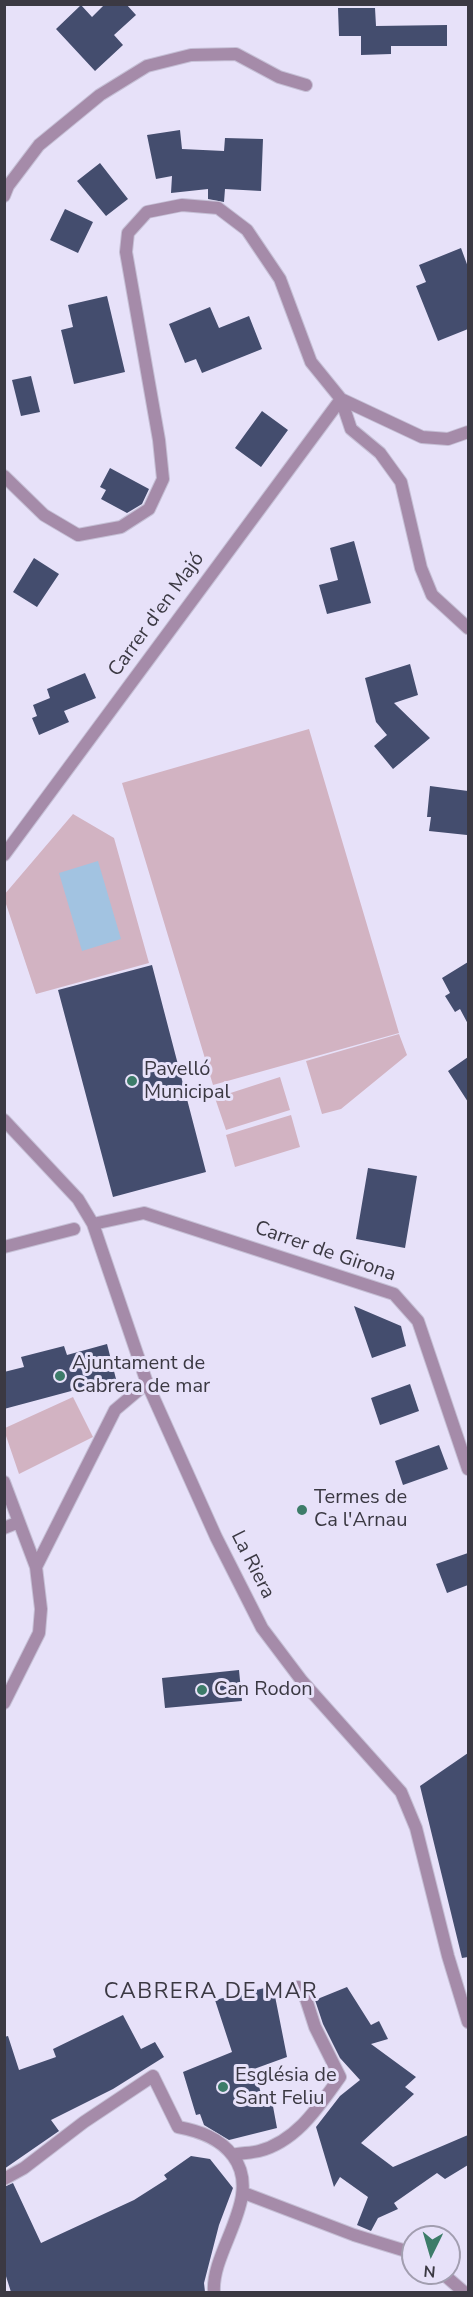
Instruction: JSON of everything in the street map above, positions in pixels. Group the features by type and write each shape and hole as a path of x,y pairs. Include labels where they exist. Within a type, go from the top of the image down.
{"street":[{"path":"4,196 8,186 39,145 100,95 147,66 191,55 236,54 279,76 306,85"},
{"path":"4,476 44,515 78,535 121,527 149,509 163,479 159,440 126,252 128,232 147,212 182,205 218,208 247,230 280,279 311,362 341,399 351,429 380,453 401,482 421,568 432,595 468,628"},
{"path":"341,399 422,437 448,439 468,432"},
{"name":"Carrer d'en Majó","path":"4,855 341,399"},
{"name":"La Riera","path":"4,1120 78,1199 93,1224 147,1383 216,1537 262,1628 302,1681 401,1792 416,1828 448,1956 468,2022"},
{"name":"Carrer de Girona","path":"93,1224 144,1213 394,1294 408,1307 418,1321 468,1469"},
{"path":"4,1246 74,1229"},
{"path":"36,1567 115,1410 147,1383"},
{"path":"4,1482 36,1567 40,1593 39,1633 4,1703"},
{"path":"4,1528 19,1522"},
{"path":"232,2155 261,2151 288,2138 313,2115 340,2077 315,2028 306,1999 298,1987"},
{"path":"4,2179 24,2168 84,2122 153,2076 178,2127 196,2130 225,2146 241,2166 244,2193 220,2262 214,2292"},
{"path":"244,2193 354,2235 401,2249"}],"shaded area":[{"path":"309,729 399,1033 213,1085 122,783"},
{"path":"73,814 114,838 149,963 36,994 4,895"},
{"path":"399,1034 407,1055 341,1109 322,1114 306,1061"},
{"path":"280,1077 290,1110 226,1130 215,1098"},
{"path":"291,1115 300,1147 235,1167 226,1135"},
{"path":"73,1397 93,1437 19,1474 5,1428"}],"water":[{"path":"98,861 121,939 82,951 59,873"}],"building":[{"path":"105,4 126,4 136,15 114,35 123,45 95,71 56,29 81,5 92,17"},
{"path":"338,8 375,8 376,26 447,25 447,46 391,46 391,54 361,55 361,36 339,36"},
{"path":"180,130 182,149 224,151 225,138 263,139 261,191 225,189 224,202 208,199 208,189 171,193 172,176 156,179 147,135"},
{"path":"100,163 128,199 106,216 77,181"},
{"path":"65,209 93,222 78,253 50,240"},
{"path":"461,248 468,267 468,329 438,341 416,286 426,282 419,265"},
{"path":"107,296 125,372 74,384 61,330 73,327 68,305"},
{"path":"210,307 219,328 249,316 262,349 202,373 196,359 185,363 169,324"},
{"path":"31,376 40,412 21,416 12,380"},
{"path":"262,411 288,430 261,467 235,448"},
{"path":"110,468 149,489 142,504 127,513 101,499 106,490 100,487"},
{"path":"354,541 371,603 327,614 319,585 338,580 330,548"},
{"path":"34,558 59,574 37,607 13,592"},
{"path":"410,664 418,695 394,703 430,738 393,769 374,746 387,735 376,722 365,678"},
{"path":"85,673 96,698 64,711 69,722 39,735 32,718 37,716 33,705 50,698 47,689"},
{"path":"430,786 468,791 467,835 429,831 431,817 427,817"},
{"path":"468,962 468,1024 460,1009 455,1012 445,996 450,993 442,978"},
{"name":"Pavelló Municipal","path":"152,965 206,1172 113,1197 58,990"},
{"path":"468,1057 468,1102 448,1071"},
{"path":"368,1168 417,1176 405,1248 356,1239"},
{"path":"354,1306 401,1326 406,1346 372,1358"},
{"name":"Ajuntament de Cabrera de mar","path":"107,1344 116,1379 4,1409 4,1372 24,1367 21,1357 64,1346 67,1355"},
{"path":"410,1384 419,1411 380,1425 371,1398"},
{"path":"439,1445 448,1469 403,1485 395,1461"},
{"path":"468,1553 468,1585 447,1593 436,1564"},
{"name":"Can Rodon","path":"239,1670 242,1701 165,1708 162,1678"},
{"path":"468,1753 468,1957 462,1958 420,1786"},
{"path":"273,1986 287,2057 254,2069 264,2104 272,2101 277,2128 229,2140 204,2125 200,2114 196,2115 183,2072 232,2052 215,2000"},
{"path":"347,1987 371,2025 379,2021 388,2039 371,2044 416,2077 405,2087 414,2094 361,2143 393,2167 468,2135 468,2165 445,2179 437,2173 394,2203 398,2209 378,2218 371,2231 357,2225 368,2197 340,2177 334,2187 316,2127 340,2096 360,2080 340,2058 323,2024 315,2000"},
{"path":"123,2015 141,2049 155,2042 164,2057 113,2089 51,2120 59,2131 4,2169 4,2037 8,2036 19,2070 56,2057 53,2049"},
{"path":"191,2156 210,2159 233,2188 219,2225 204,2283 205,2292 11,2292 4,2270 4,2187 13,2183 41,2243 134,2200 167,2179 164,2175"}],"place":[{"name":"Pavelló Municipal","path":"132,1081"},
{"name":"Ajuntament de Cabrera de mar","path":"60,1376"},
{"name":"Termes de Ca l'Arnau","path":"302,1510"},
{"name":"Can Rodon","path":"202,1690"},
{"name":"Església de Sant Feliu","path":"223,2087"}],"district":[{"name":"CABRERA DE MAR","path":"211,1993"}]}
